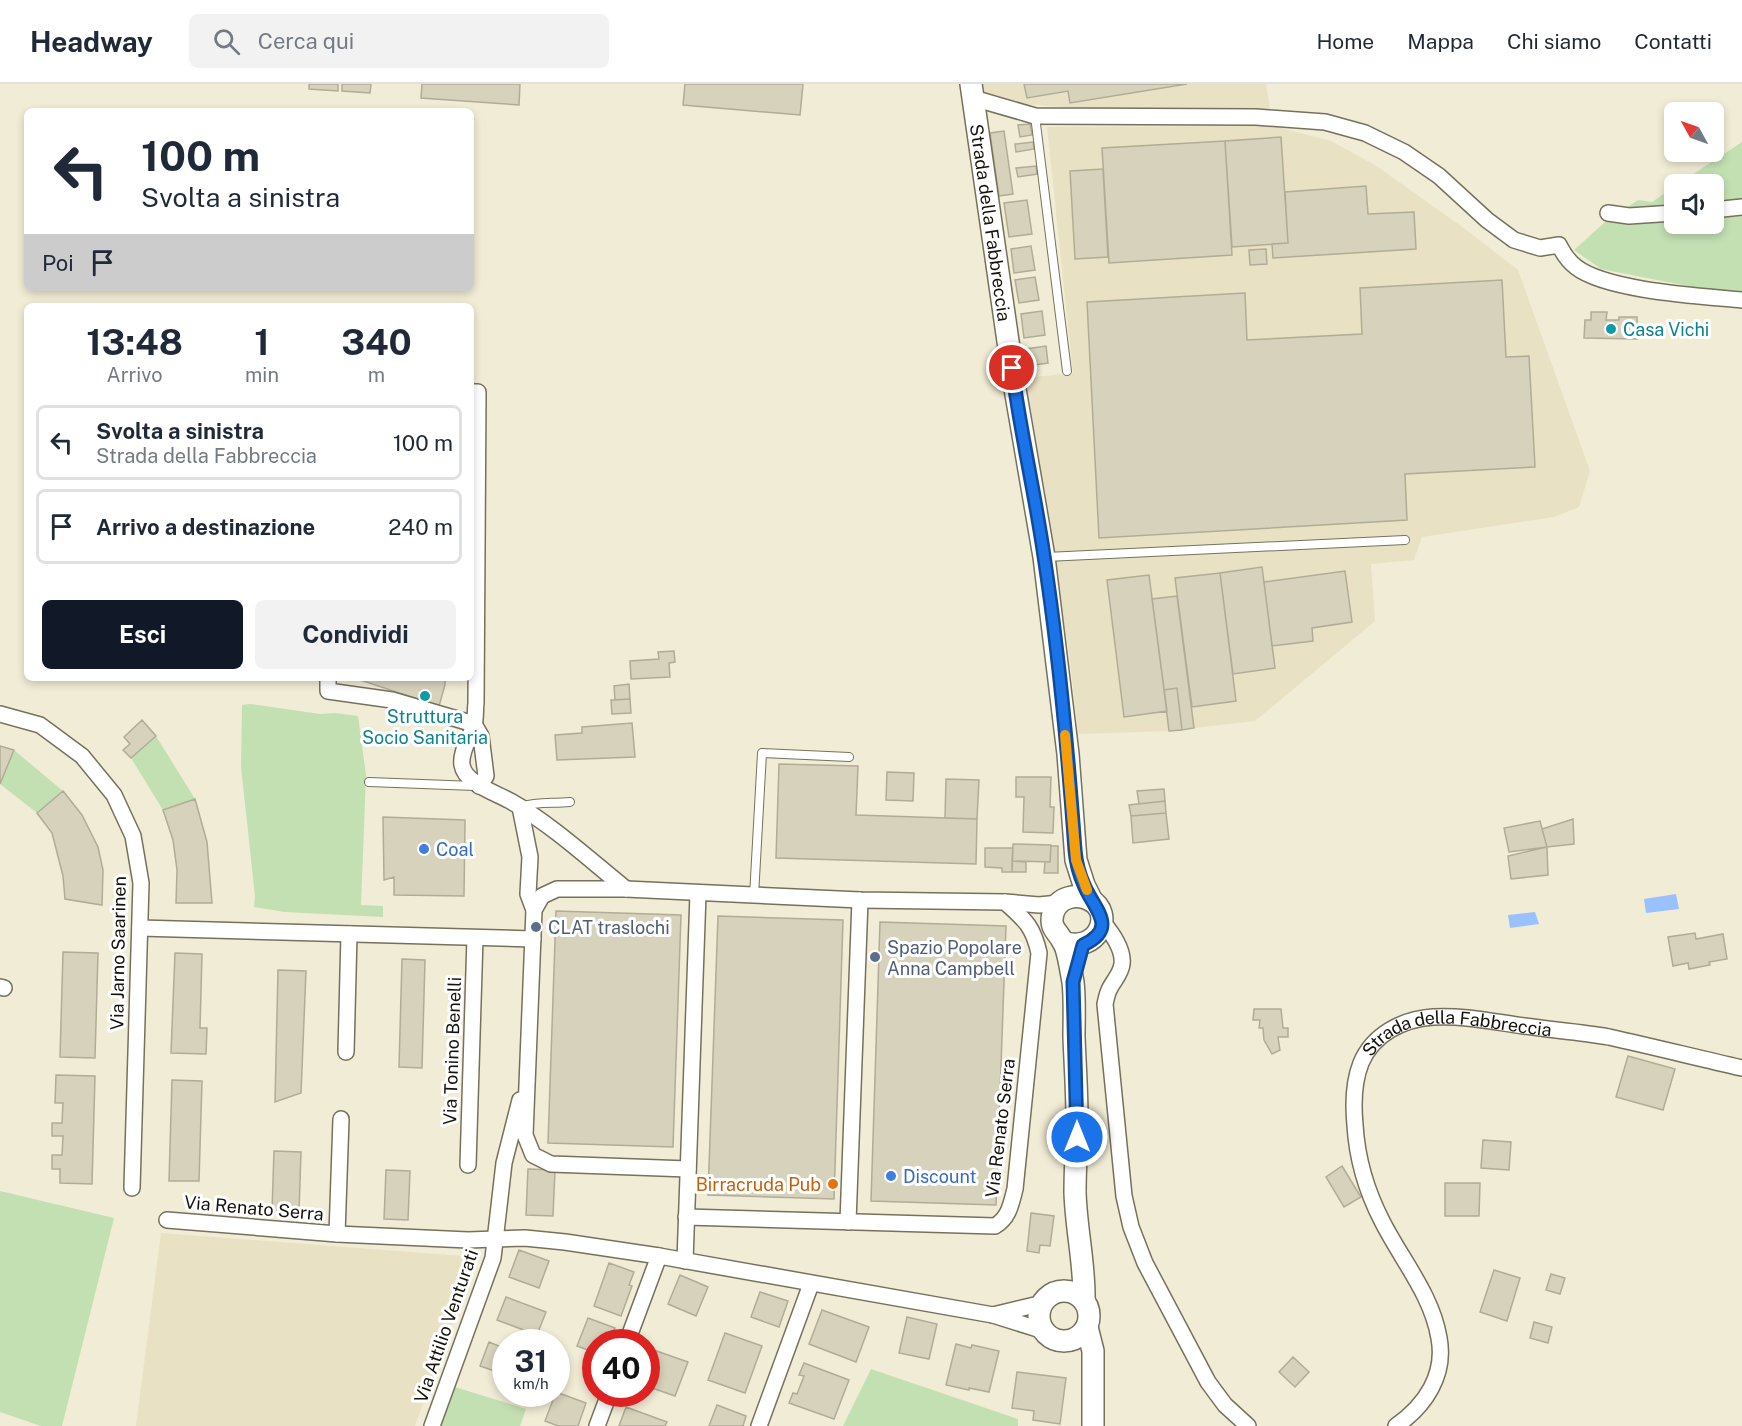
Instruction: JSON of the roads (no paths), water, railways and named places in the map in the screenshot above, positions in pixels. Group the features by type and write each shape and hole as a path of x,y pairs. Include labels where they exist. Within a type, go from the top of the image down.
{"street":[{"path":"972,91 1035,116 1256,117 1325,123 1365,133 1404,152 1439,176 1487,220 1514,240 1540,248 1559,245 1566,258 1577,268 1599,278 1653,290 1742,300"},
{"name":"Strada della Fabbreccia","path":"972,91 1014,383 1044,557 1068,754 1076,860 1084,885 1101,913 1102,921 1112,933 1121,954"},
{"path":"1724,209 1742,207"},
{"path":"1608,213 1629,216 1664,214"},
{"path":"475,392 474,724 465,746 462,764 466,775 479,786 539,819 626,889"},
{"path":"328,681 328,691 392,700 474,724 480,736 486,776 479,786"},
{"name":"Via Jarno Saarinen","path":"0,714 39,725 82,756 114,795 134,836 141,883 132,1188"},
{"path":"520,807 530,857 528,894 534,910 525,1136 533,1155 551,1164 688,1169"},
{"name":"Strada della Fabbreccia","path":"1076,860 1062,901 1053,912 1052,923 1056,933 1079,942 1073,982 1077,1118 1076,1193 1081,1260 1085,1276 1084,1301"},
{"path":"534,910 542,896 557,889 626,889 698,894 1005,902 1039,905 1079,896 1092,901"},
{"path":"685,1261 698,894"},
{"path":"848,1222 860,900"},
{"name":"Via Renato Serra","path":"686,1216 995,1226 1002,1222 1009,1210 1015,1189 1039,953 1034,934 1024,918 1005,902"},
{"path":"1079,942 1099,932 1102,921"},
{"path":"140,928 533,939"},
{"path":"346,1052 349,934"},
{"name":"Via Tonino Benelli","path":"468,1165 476,938"},
{"path":"1079,942 1107,945 1121,954 1122,964 1105,1004 1124,1196 1131,1227 1145,1263 1208,1382 1225,1405 1248,1426"},
{"name":"Strada della Fabbreccia","path":"1396,1426 1409,1417 1426,1398 1439,1371 1440,1339 1430,1306 1382,1221 1369,1192 1357,1147 1353,1106 1357,1075 1366,1052 1382,1035 1408,1021 1434,1017 1467,1018 1607,1037 1742,1068"},
{"path":"495,1239 504,1163 528,1068"},
{"name":"Via Renato Serra","path":"337,1234 341,1119"},
{"name":"Via Renato Serra","path":"167,1220 337,1234 468,1240 525,1238 565,1242 659,1256 993,1316 1052,1336"},
{"name":"Via Attilio Venturati","path":"432,1426 493,1258 495,1239"},
{"path":"632,1329 659,1256"},
{"path":"1064,1291 1081,1260"},
{"path":"759,1426 811,1284"},
{"path":"1093,1426 1094,1375 1093,1352 1087,1327 1089,1314 1084,1301 1078,1296 1064,1291 1056,1293 1043,1303 1039,1317 1052,1336 1094,1375"},
{"name":"Via Renato Serra","path":"993,1316 1043,1303"},
{"path":"1052,1336 1076,1338 1087,1327"},
{"path":"597,1426 604,1407"}],"lane":[{"path":"1035,116 1067,371"},
{"path":"1044,557 1405,540"},
{"path":"754,896 762,753 849,757"},
{"path":"369,782 479,786"},
{"path":"520,807 539,801 570,802"},
{"path":"539,819 555,803"}],"water":[{"path":"1676,894 1679,909 1646,913 1644,899"},
{"path":"1535,912 1539,924 1510,928 1508,915"}],"place":[{"name":"Casa Vichi","path":"1611,329"},
{"name":"Struttura Socio Sanitaria","path":"425,696"},
{"name":"Coal","path":"424,849"},
{"name":"CLAT traslochi","path":"536,927"},
{"name":"Spazio Popolare Anna Campbell","path":"875,957"},
{"name":"Discount","path":"891,1176"},
{"name":"Birracruda Pub","path":"833,1184"}]}
